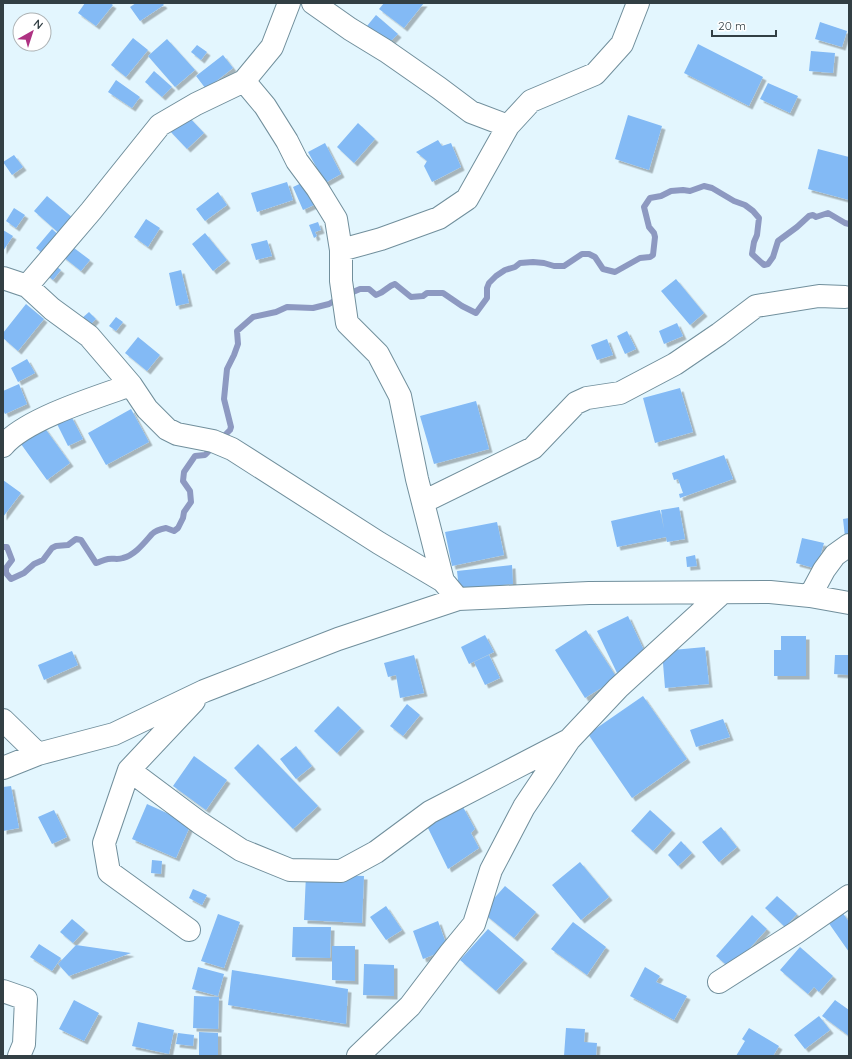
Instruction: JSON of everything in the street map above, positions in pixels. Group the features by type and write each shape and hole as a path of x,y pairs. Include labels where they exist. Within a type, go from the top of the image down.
{"street":[{"path":"27,286 91,211 160,125 196,104 244,81 272,47 288,3"},
{"path":"314,3 350,30 386,51 471,112 508,126"},
{"path":"341,250 381,239 440,218 467,199 508,126 531,101 595,74 622,44 638,3"},
{"path":"244,81 265,106 287,141 297,161 317,188 336,219 341,250 342,281 347,323 378,354 400,396 417,479 442,581"},
{"path":"3,278 27,286 52,309 89,336 130,385 147,409 167,429 177,434 223,445 372,539 442,581 458,599"},
{"path":"423,502 533,448 576,403 587,398 620,393 675,364 719,334 756,306 820,296 845,297"},
{"path":"3,446 10,438 43,419 130,385"},
{"path":"810,596 824,570 835,555 849,545"},
{"path":"358,1056 410,1006 474,924 491,870 524,807 569,740 618,688 722,592"},
{"path":"3,768 38,754 114,734 204,691 338,639 458,599 589,593 770,592 810,596 849,603"},
{"path":"189,930 109,872 104,843 129,770 204,691"},
{"path":"3,720 38,754"},
{"path":"129,770 200,823 241,850 290,870 341,871 376,852 430,812 569,740"},
{"path":"719,982 797,932 849,896"},
{"path":"3,991 26,999 24,1044 19,1056"}],"building":[{"path":"85,3 110,3 113,5 96,26 78,13"},
{"path":"136,3 162,3 164,5 140,21 130,7"},
{"path":"384,3 424,3 404,28 379,9"},
{"path":"376,15 398,34 388,44 367,26"},
{"path":"820,22 847,31 842,47 815,39"},
{"path":"133,38 148,50 126,77 111,65"},
{"path":"167,39 195,70 175,87 148,56"},
{"path":"698,44 763,77 749,106 684,73"},
{"path":"197,45 207,52 201,60 191,52"},
{"path":"811,51 835,53 833,73 809,71"},
{"path":"223,55 233,68 206,89 196,76"},
{"path":"154,71 172,87 162,97 145,82"},
{"path":"116,80 140,97 132,108 108,92"},
{"path":"768,83 798,96 790,113 760,99"},
{"path":"186,114 204,133 187,149 169,130"},
{"path":"628,115 662,126 649,170 615,159"},
{"path":"358,123 375,139 354,163 337,147"},
{"path":"438,140 442,146 451,143 461,167 432,182 424,166 427,161 416,152"},
{"path":"325,143 341,174 325,183 308,152"},
{"path":"818,149 849,157 849,200 808,189"},
{"path":"14,155 23,167 12,175 3,162"},
{"path":"306,181 316,204 303,210 293,187"},
{"path":"287,182 293,200 257,212 251,193"},
{"path":"218,192 227,205 205,221 196,209"},
{"path":"47,196 74,219 60,234 34,211"},
{"path":"14,208 25,215 16,228 6,221"},
{"path":"146,219 160,228 148,247 134,237"},
{"path":"318,222 321,230 315,232 317,236 314,238 309,225"},
{"path":"52,229 62,238 47,257 36,248"},
{"path":"3,230 13,236 3,251"},
{"path":"205,233 227,260 213,271 192,244"},
{"path":"267,240 272,256 256,260 251,244"},
{"path":"70,245 90,260 81,271 62,256"},
{"path":"49,261 61,270 53,280 41,270"},
{"path":"181,270 189,303 176,306 169,273"},
{"path":"676,279 704,313 690,325 661,291"},
{"path":"26,304 44,319 18,351 3,338 3,333"},
{"path":"89,312 96,319 89,326 81,319"},
{"path":"116,317 123,322 116,331 109,326"},
{"path":"677,323 683,336 664,344 659,331"},
{"path":"627,331 636,349 625,354 617,336"},
{"path":"138,337 160,355 147,371 125,353"},
{"path":"607,339 613,355 597,360 591,345"},
{"path":"27,359 35,373 18,382 11,368"},
{"path":"19,384 27,404 5,414 3,410 3,391"},
{"path":"680,388 693,432 655,443 643,398"},
{"path":"476,401 489,449 434,464 420,416"},
{"path":"131,409 149,442 106,465 88,433"},
{"path":"71,416 83,439 68,446 57,424"},
{"path":"44,427 70,463 47,480 21,444"},
{"path":"724,455 733,479 680,498 679,494 683,493 678,479 674,480 672,473"},
{"path":"3,480 21,493 3,517"},
{"path":"679,507 685,539 667,542 666,537 617,547 611,521 660,510 664,529 661,510"},
{"path":"849,518 849,536 845,537 843,519"},
{"path":"497,522 504,555 452,566 445,532"},
{"path":"802,538 824,543 821,553 827,554 825,559 819,559 817,569 796,563"},
{"path":"695,555 697,566 687,567 686,557"},
{"path":"512,565 513,584 459,589 457,571"},
{"path":"628,616 648,659 617,673 597,631"},
{"path":"586,630 617,678 585,698 555,650"},
{"path":"485,635 494,652 469,664 461,647"},
{"path":"781,636 806,636 806,676 774,676 774,650 781,650"},
{"path":"705,647 709,684 665,688 662,651"},
{"path":"72,651 78,665 44,680 38,665"},
{"path":"414,655 424,693 400,698 396,675 388,677 384,663"},
{"path":"489,655 500,678 485,685 474,662"},
{"path":"835,655 849,655 849,675 834,674"},
{"path":"643,696 687,759 632,798 588,734"},
{"path":"407,704 420,715 403,736 390,726"},
{"path":"338,706 361,728 337,753 314,731"},
{"path":"723,719 730,737 696,747 690,730"},
{"path":"258,744 318,806 293,829 234,768"},
{"path":"296,746 312,766 296,779 280,759"},
{"path":"194,756 227,780 206,810 173,786"},
{"path":"11,786 19,828 3,831 3,787"},
{"path":"147,804 191,824 176,858 132,839"},
{"path":"463,807 475,829 471,833 479,848 448,869 426,824"},
{"path":"54,810 67,837 52,844 38,817"},
{"path":"650,810 672,830 653,851 631,831"},
{"path":"721,827 737,847 719,862 702,842"},
{"path":"681,841 692,853 678,866 668,855"},
{"path":"152,860 162,861 161,874 151,873"},
{"path":"580,862 609,897 581,920 552,885"},
{"path":"306,874 364,876 362,923 304,920"},
{"path":"505,886 536,912 514,938 482,912"},
{"path":"193,889 207,895 202,905 189,898"},
{"path":"777,896 797,914 785,927 765,908"},
{"path":"386,906 402,930 386,940 370,917"},
{"path":"842,912 849,922 849,952 828,922"},
{"path":"218,914 240,922 224,968 201,961"},
{"path":"752,915 767,929 731,969 716,956"},
{"path":"72,919 85,930 73,943 60,932"},
{"path":"438,921 448,949 423,959 413,931"},
{"path":"573,922 606,947 587,975 551,949"},
{"path":"293,927 331,927 330,958 292,957"},
{"path":"488,929 524,960 496,991 460,960"},
{"path":"39,944 61,958 52,971 30,957"},
{"path":"76,945 131,953 69,976 58,964"},
{"path":"332,946 355,946 355,981 332,980"},
{"path":"800,947 833,976 819,992 814,987 808,994 780,970"},
{"path":"364,964 394,965 394,996 363,995"},
{"path":"198,967 224,974 218,996 192,989"},
{"path":"645,967 660,976 656,982 687,996 674,1020 630,996"},
{"path":"232,970 348,989 346,1024 228,1005"},
{"path":"194,996 219,997 218,1029 193,1028"},
{"path":"74,1000 99,1013 84,1041 59,1029"},
{"path":"835,1000 849,1010 849,1036 822,1016"},
{"path":"819,1016 830,1030 805,1049 794,1035"},
{"path":"138,1022 174,1030 169,1054 132,1046"},
{"path":"566,1028 585,1029 584,1042 597,1043 596,1056 564,1056"},
{"path":"749,1028 779,1046 773,1056 736,1056 745,1041 742,1039"},
{"path":"199,1032 218,1033 218,1056 199,1056"},
{"path":"178,1033 194,1035 193,1046 176,1044"}],"waterway":[{"path":"220,440 231,427 224,399 227,369 238,344 237,331 253,317 276,312 287,307 313,308 329,304 360,289 369,289 376,295 395,284 411,297 423,296 427,293 443,293 462,306 476,313 487,298 487,288 489,283 505,270 515,267 520,263 533,262 554,266 564,266 582,254 589,254 595,257 603,269 615,272 640,258 650,257 653,255 655,237 654,233 649,227 644,207 650,198 661,196 671,191 690,191 704,186 712,188 734,201 745,205 753,211 759,218 757,235 752,254 764,265 768,264 773,257 778,241 809,216 813,215 816,217 828,213 849,224"},
{"path":"3,547 7,547 12,560 6,568 6,573 11,579 24,573 34,564 43,560 52,548 56,546 68,545 76,539 81,540 96,563 108,559 119,559 127,556 139,548 155,532 166,528 174,531 178,528 184,512 191,502 190,491 183,481 184,472 195,456 205,455 214,446"}]}
